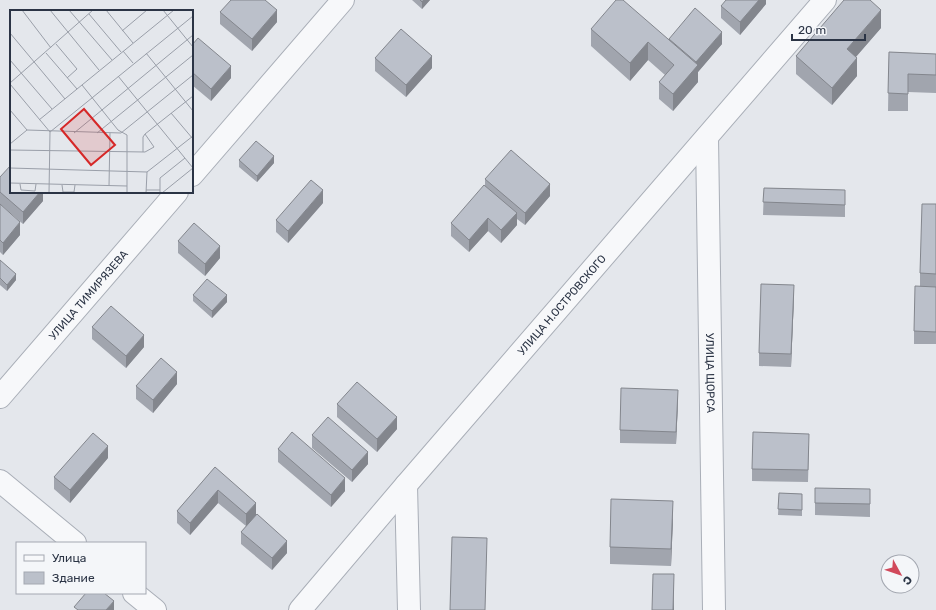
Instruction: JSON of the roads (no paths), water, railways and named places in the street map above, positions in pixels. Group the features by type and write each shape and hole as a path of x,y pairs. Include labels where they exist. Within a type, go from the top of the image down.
{"street":[{"path":"193,174 342,0"},
{"name":"УЛИЦА Н.ОСТРОВСКОГО","path":"300,610 824,0"},
{"name":"УЛИЦА ЩОРСА","path":"707,137 714,610"},
{"name":"УЛИЦА ТИМИРЯЗЕВА","path":"0,397 176,193"},
{"path":"0,481 74,542"},
{"path":"406,485 409,610"},
{"path":"135,594 155,610"}]}
